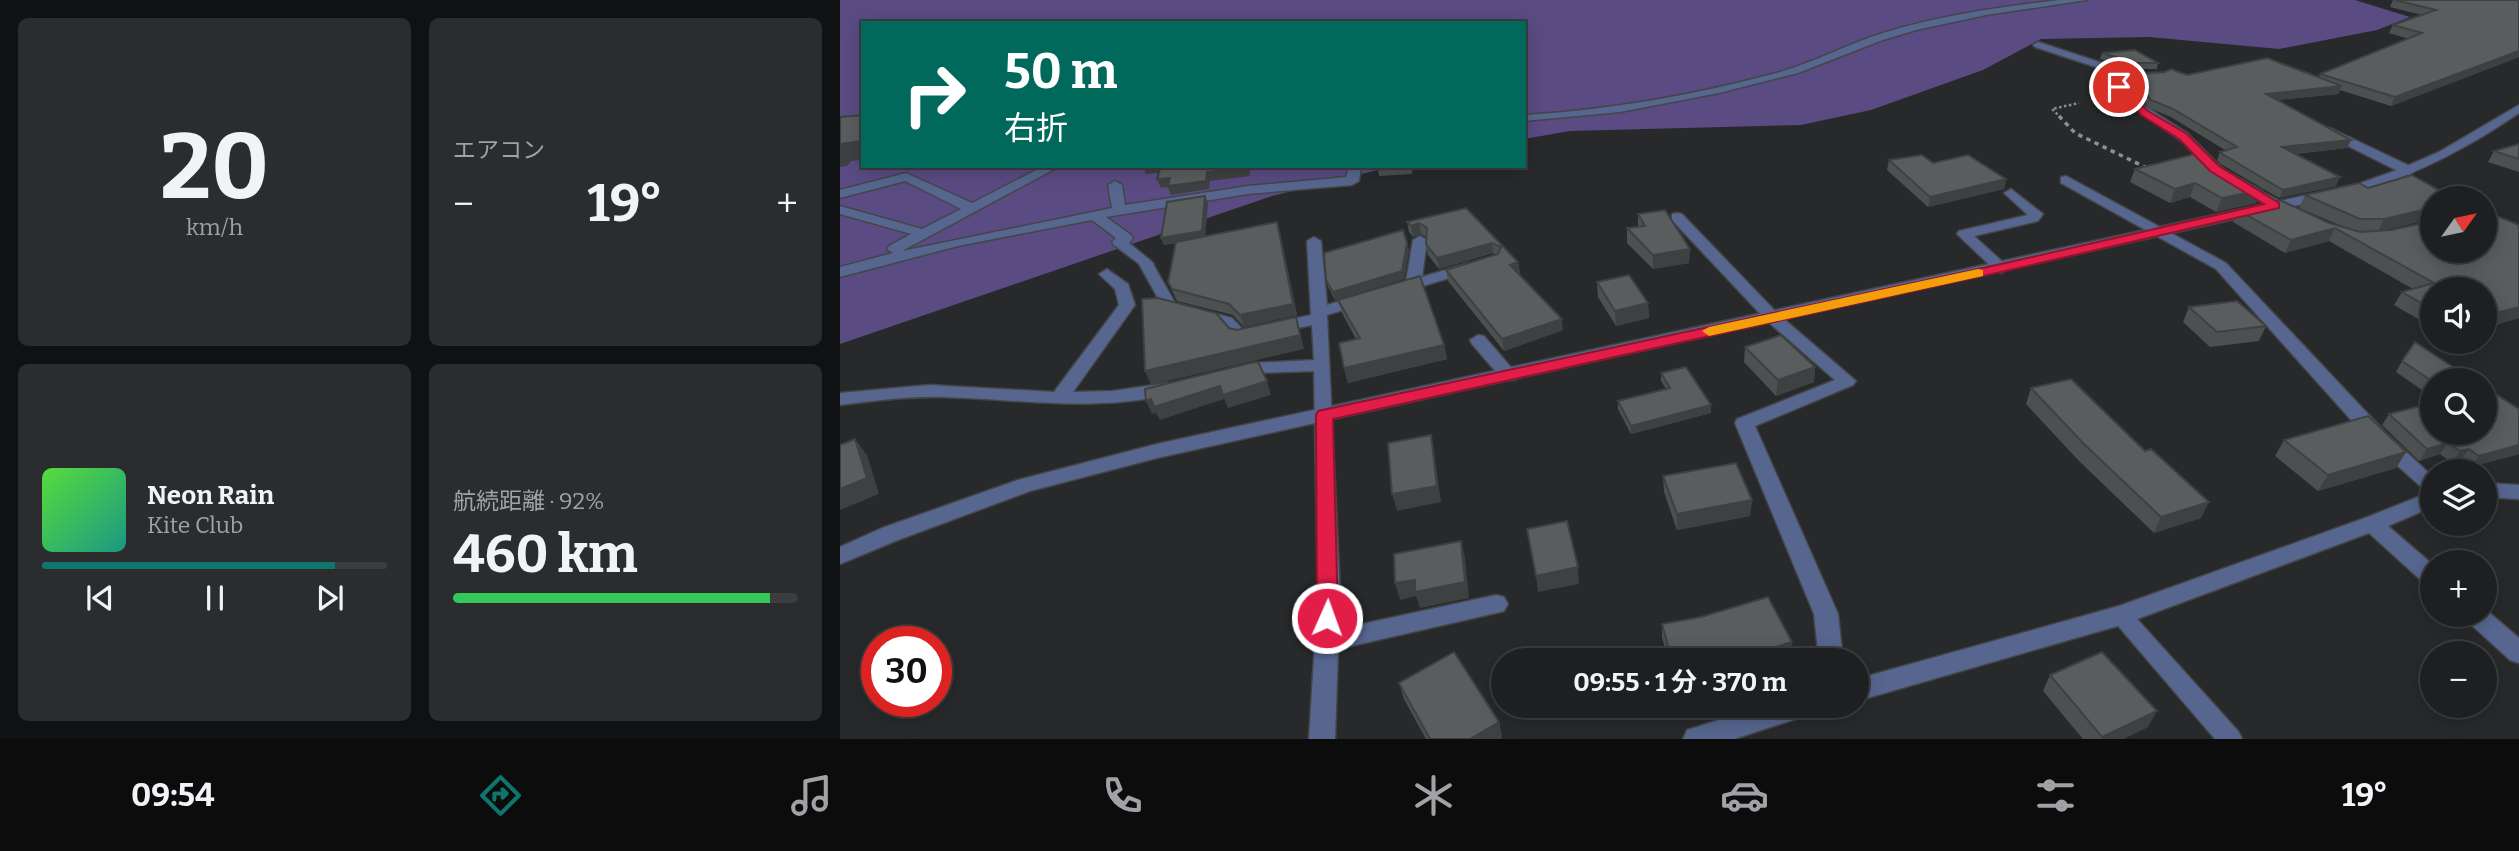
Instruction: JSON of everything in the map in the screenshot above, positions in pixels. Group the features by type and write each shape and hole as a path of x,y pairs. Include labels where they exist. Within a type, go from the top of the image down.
{"street":[{"path":"1526,118 1559,117 1672,98 1782,75 1888,34 1964,16 2083,0"},
{"path":"2038,45 2133,76"},
{"path":"2162,74 2116,80 2119,87 2144,113 2183,136 2214,169 2275,205 2300,216"},
{"path":"840,556 890,534 1025,485 1157,450 1509,376 2361,187 2405,173 2463,146 2519,108"},
{"path":"2323,129 2405,173 2421,186"},
{"path":"841,272 925,234 1050,168"},
{"path":"841,272 916,251 1198,195 1303,183 1352,181 1355,168"},
{"path":"840,194 906,177 973,209"},
{"path":"2066,180 2221,266 2377,436 2420,476"},
{"path":"1115,185 1119,210"},
{"path":"2001,268 1965,234 2033,218 2036,214 2011,193"},
{"path":"840,210 925,234"},
{"path":"1095,215 1126,238 1119,242 1146,264"},
{"path":"1677,217 1772,317 1847,381 1744,423 1826,614 1830,648"},
{"path":"1413,285 1420,240"},
{"path":"1314,242 1322,365 1329,593 1322,739"},
{"path":"1241,336 1319,315 1379,294 1483,264"},
{"path":"1059,398 1104,341 1127,305 1127,293 1119,282 1107,274"},
{"path":"1478,340 1509,376"},
{"path":"1227,374 1254,368 1322,365"},
{"path":"840,399 939,391 1059,398 1148,394 1188,384"},
{"path":"2497,491 2519,492"},
{"path":"1869,687 2121,615 2420,504"},
{"path":"2372,524 2420,566"},
{"path":"1326,642 1496,604"},
{"path":"2490,627 2519,653"},
{"path":"1696,739 1763,718"}],"lane":[{"path":"1146,264 1169,306 1227,321 1241,336"},
{"path":"2121,615 2230,739"}],"path":[{"path":"2079,103 2052,109 2075,133 2155,172"}],"shaded area":[{"path":"840,0 2355,0 2410,17 2377,30 2279,49 2149,37 2041,39 1983,70 1871,110 1801,125 1570,131 1526,139 1526,21 861,21 861,168 1386,168 1272,196 840,344"}],"building":[{"path":"2395,0 2519,0 2519,51 2395,97 2320,74 2422,33 2393,25 2436,10"},
{"path":"2135,50 2158,63 2136,63 2102,53"},
{"path":"2267,58 2342,86 2266,94 2351,140 2282,147 2340,177 2283,190 2220,152 2237,147 2173,109 2151,100 2130,75 2171,69 2187,75"},
{"path":"861,115 861,141 840,145 840,117"},
{"path":"2519,144 2519,159 2494,151"},
{"path":"2203,152 2226,170 2262,190 2222,198 2195,183 2175,189 2135,169"},
{"path":"1922,155 1933,163 1968,155 2006,179 1930,197 1889,160"},
{"path":"1160,168 1247,168 1207,172 1206,181 1168,186 1170,178 1157,179"},
{"path":"2412,175 2432,186 2420,186 2420,211 2384,219 2360,219 2305,195 2359,183 2368,188"},
{"path":"1205,196 1202,231 1161,238 1167,202"},
{"path":"2280,200 2329,223 2360,232 2391,230 2420,224 2420,263 2497,263 2497,216 2519,225 2519,307 2497,313 2497,277 2423,277 2335,228 2291,240 2238,210"},
{"path":"1466,208 1518,262 1510,265 1562,319 1502,339 1446,270 1498,254 1501,247 1492,243 1437,258 1426,244 1427,228 1419,223 1411,226 1407,222"},
{"path":"1665,210 1690,249 1653,255 1627,228 1645,226 1638,214"},
{"path":"1277,222 1293,304 1240,315 1229,304 1172,289 1168,282 1176,242"},
{"path":"1403,230 1407,243 1402,271 1333,292 1326,280 1324,253"},
{"path":"1629,275 1648,303 1615,311 1597,282"},
{"path":"1420,276 1444,345 1344,368 1339,343 1360,338 1338,300"},
{"path":"2420,287 2420,302 2402,292"},
{"path":"1158,298 1216,313 1229,328 1237,330 1296,317 1300,335 1145,371 1142,299"},
{"path":"2237,301 2266,326 2217,332 2189,307"},
{"path":"1781,335 1815,367 1778,380 1745,347"},
{"path":"2415,342 2420,345 2420,354 2433,354 2455,368 2420,368 2420,373 2402,361"},
{"path":"1258,362 1267,381 1223,395 1220,386 1154,407 1151,399 1146,401 1145,389"},
{"path":"1686,367 1711,405 1631,426 1618,401 1670,388 1661,373"},
{"path":"2071,379 2145,451 2151,449 2209,502 2161,517 2084,444 2031,388"},
{"path":"2497,395 2519,409 2519,445 2479,456 2469,449 2460,451 2451,445 2497,445"},
{"path":"2420,406 2420,443 2389,414"},
{"path":"2368,416 2406,452 2328,475 2284,440"},
{"path":"1431,435 1437,486 1392,494 1388,443"},
{"path":"855,439 867,478 840,489 840,445"},
{"path":"2423,445 2441,445 2427,449"},
{"path":"1736,463 1752,500 1677,514 1663,476"},
{"path":"1567,521 1578,567 1536,576 1527,529"},
{"path":"1461,541 1465,582 1415,592 1415,580 1395,583 1394,554"},
{"path":"1768,597 1792,642 1773,648 1669,648 1662,624 1701,617"},
{"path":"1454,652 1491,710 1491,718 1496,718 1499,722 1470,739 1430,739 1399,683"},
{"path":"2102,652 2157,711 2102,737 2050,675"}],"slow traffic":[{"path":"1709,331 1978,273"}],"route":[{"path":"1327,618 1329,593 1324,415 2001,268 2275,205 2214,169 2183,136 2144,113 2119,87"}]}
